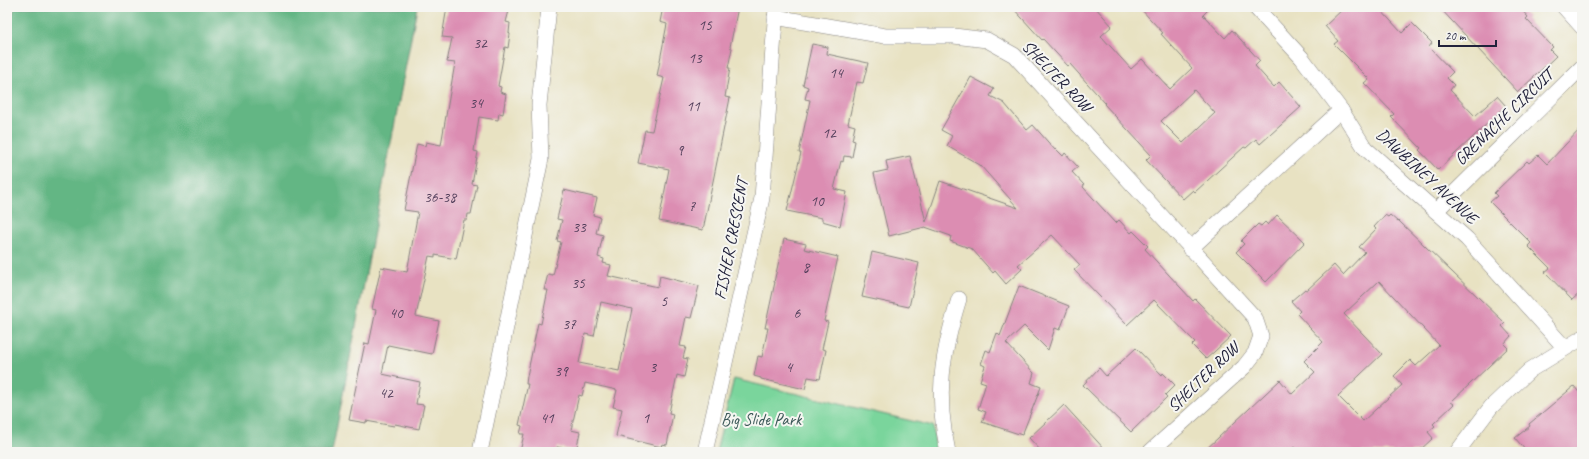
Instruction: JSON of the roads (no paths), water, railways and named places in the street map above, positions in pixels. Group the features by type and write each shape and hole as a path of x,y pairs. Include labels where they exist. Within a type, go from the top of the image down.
{"street":[{"path":"480,452 541,159 539,105 549,7"},
{"name":"DAWBINEY AVENUE","path":"1255,7 1302,58 1341,110 1365,148 1467,239 1565,348"},
{"path":"1564,7 1582,27"},
{"name":"SHELTER ROW","path":"776,12 885,36 954,36 987,40 1014,55 1190,249 1255,318 1261,336 1256,353 1244,367 1150,452"},
{"name":"FISHER CRESCENT","path":"705,452 762,198 776,12"},
{"name":"GRENACHE CIRCUIT","path":"1436,211 1582,68"},
{"path":"1190,249 1341,110"},
{"path":"948,452 940,393 947,338 960,299"},
{"path":"1457,452 1491,407 1530,370 1582,338"}],"park label":[{"name":"Big Slide Park","path":"761,419"}]}
